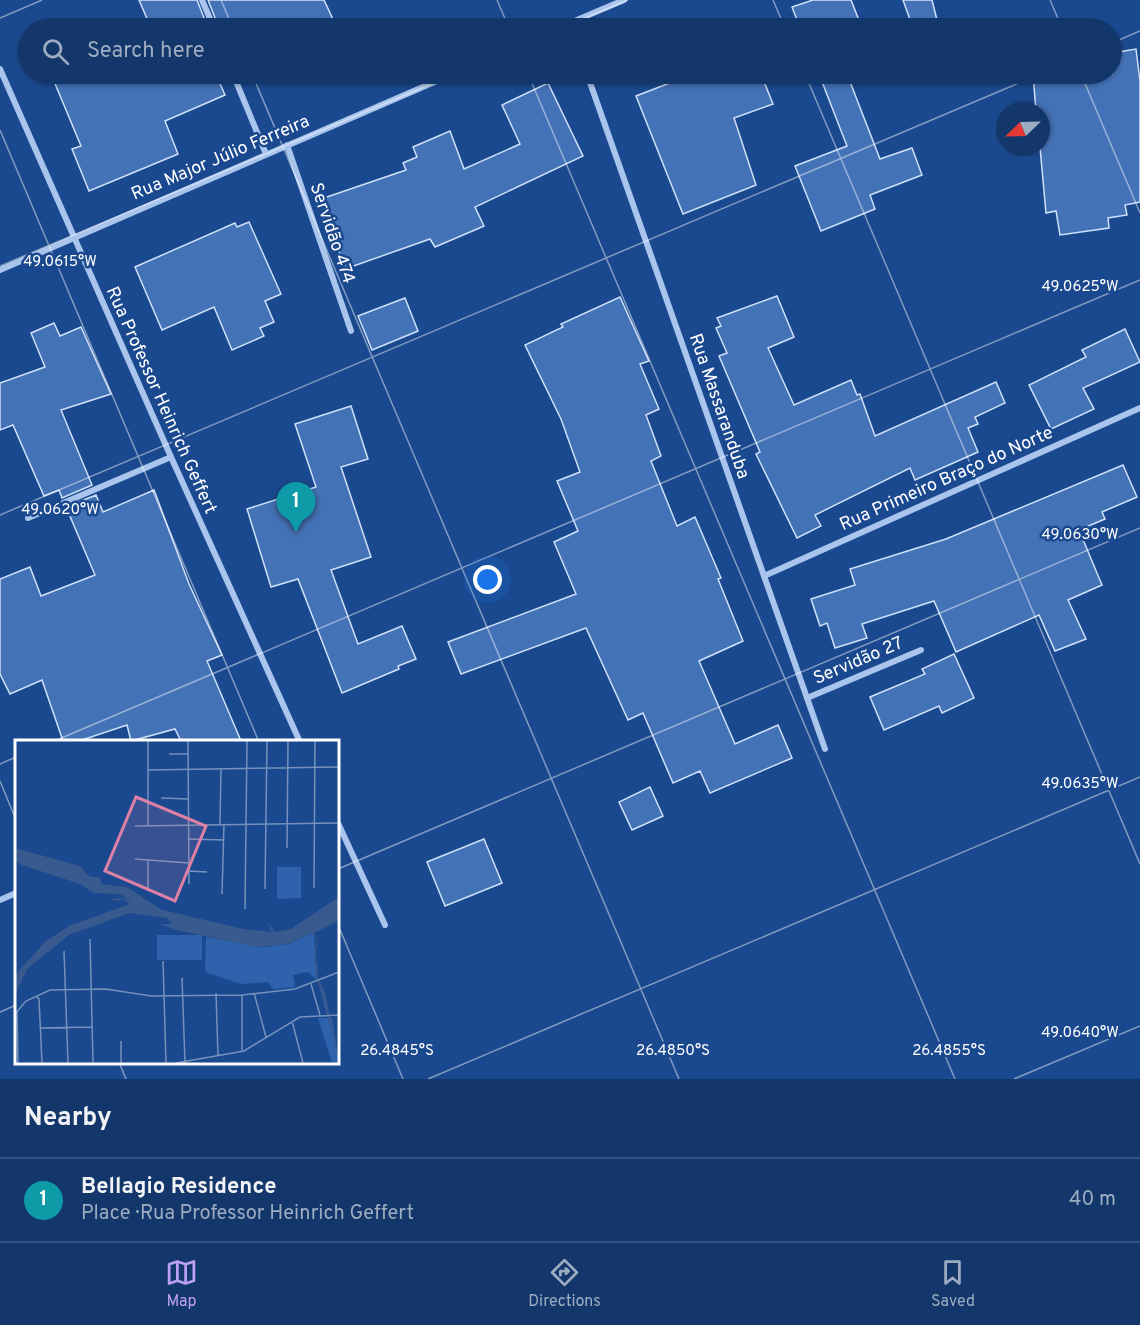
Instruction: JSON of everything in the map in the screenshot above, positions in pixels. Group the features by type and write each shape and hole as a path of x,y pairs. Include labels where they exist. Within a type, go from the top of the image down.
{"street":[{"path":"202,0 210,18"},
{"path":"587,18 624,0"},
{"name":"Rua Professor Heinrich Geffert","path":"0,69 171,457 300,740"},
{"path":"237,84 266,154"},
{"name":"Rua Major Júlio Ferreira","path":"0,270 430,84"},
{"name":"Rua Massaranduba","path":"591,84 825,749"},
{"name":"Servidão 474","path":"287,145 351,331"},
{"name":"Rua Primeiro Braço do Norte","path":"764,576 1140,408"},
{"path":"28,518 171,457"},
{"name":"Servidão 27","path":"807,698 921,650"},
{"path":"339,825 385,925"},
{"path":"0,900 15,893"}],"building":[{"path":"139,0 197,0 204,18 147,18"},
{"path":"208,0 324,0 332,18 215,18"},
{"path":"813,0 851,0 858,18 796,18 792,7"},
{"path":"903,0 932,0 936,18 909,18"},
{"path":"1136,49 1140,81 1140,202 1125,205 1127,215 1108,218 1109,228 1060,235 1056,211 1046,213 1041,156 1050,156 1050,102 1035,102 1034,84 1122,84 1122,51"},
{"path":"55,84 220,84 225,95 165,121 178,154 89,191 72,149 81,146"},
{"path":"548,84 583,156 475,207 484,226 435,247 430,239 345,269 321,199 406,170 403,163 417,157 413,147 450,131 464,169 520,144 502,105"},
{"path":"667,84 765,84 773,104 734,118 756,185 683,214 636,96"},
{"path":"823,84 851,84 880,159 912,148 922,175 870,195 875,209 821,231 795,166 847,146"},
{"path":"249,222 281,294 265,301 274,322 260,328 264,336 232,350 214,307 162,330 135,267 235,223 237,227"},
{"path":"777,296 794,337 768,348 794,405 851,380 857,395 860,394 875,436 996,382 1005,403 975,417 978,424 968,428 978,452 915,480 910,468 815,515 821,526 797,538 756,454 760,452 719,356 727,353 716,328 721,326 717,318"},
{"path":"620,297 649,361 640,364 659,409 646,415 661,456 651,461 677,526 695,517 721,578 718,579 743,641 699,661 735,744 778,725 792,758 710,793 700,771 673,783 643,713 628,720 586,628 461,674 448,642 576,594 554,542 578,531 557,481 580,472 561,419 525,345 563,327 561,324"},
{"path":"405,298 418,331 372,350 358,316"},
{"path":"54,323 60,336 81,327 111,394 61,410 92,485 62,498 59,490 44,496 13,425 0,430 0,383 45,367 31,333"},
{"path":"1125,329 1140,362 1083,388 1094,409 1051,429 1029,385 1086,357 1082,350"},
{"path":"351,406 368,459 341,467 371,557 331,570 358,644 402,626 416,659 398,666 399,669 342,693 298,579 271,587 247,509 316,487 295,424"},
{"path":"1123,465 1137,497 1102,512 1105,519 1079,530 1102,585 1068,600 1086,639 1055,651 1039,615 956,652 934,601 862,624 867,638 835,648 827,623 820,626 811,599 855,585 850,569 946,539"},
{"path":"154,490 189,584 222,655 207,661 241,740 180,740 175,729 131,740 127,725 82,740 63,740 42,680 10,694 0,674 0,579 30,567 41,596 95,575 66,507 96,495 103,512"},
{"path":"954,654 974,698 942,713 939,706 884,730 870,697 925,674 922,669"},
{"path":"650,787 663,816 632,830 619,802"},
{"path":"484,839 502,883 445,906 427,862"}],"place":[{"name":"Bellagio Residence","path":"296,532"}]}
